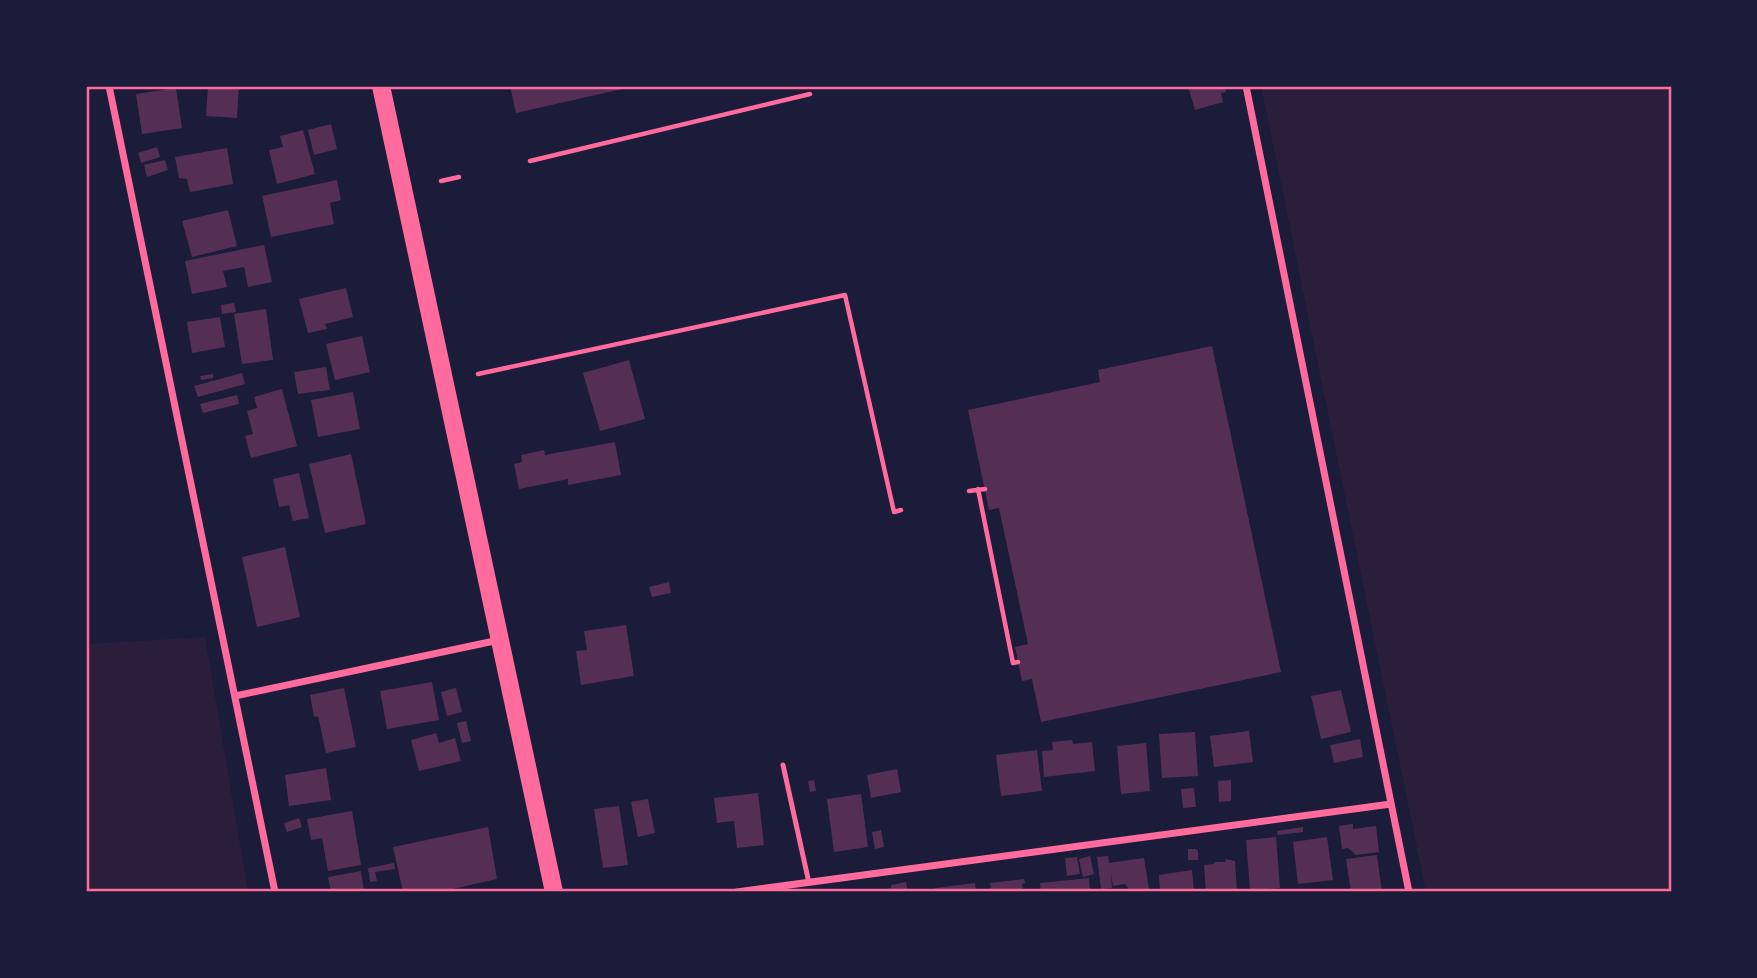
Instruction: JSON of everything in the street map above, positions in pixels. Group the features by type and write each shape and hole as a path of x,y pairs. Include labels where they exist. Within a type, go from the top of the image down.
{"main road":[{"path":"381,86 554,892"}],"street":[{"path":"109,86 275,892"},
{"path":"1246,86 1409,892"},
{"path":"235,696 500,639"},
{"path":"737,892 1391,804"},
{"path":"809,883 811,892"}],"lane":[{"path":"783,765 809,883"}],"path":[{"path":"530,161 810,94"},
{"path":"441,181 459,177"},
{"path":"478,374 845,295 894,512 901,510"},
{"path":"969,491 982,489 1013,663 1018,662"}],"shaded area":[{"path":"1261,86 1671,86 1671,892 1426,892"},
{"path":"205,637 248,892 86,892 86,644"}],"building":[{"path":"208,86 239,86 237,118 206,116"},
{"path":"510,86 631,86 631,87 516,113"},
{"path":"1188,86 1225,86 1226,92 1221,93 1223,102 1195,110"},
{"path":"176,88 182,128 142,134 136,94"},
{"path":"331,124 337,149 314,155 308,130"},
{"path":"303,130 315,174 277,184 269,150 283,147 280,136"},
{"path":"157,147 160,157 141,163 138,153"},
{"path":"227,148 233,184 190,192 187,179 179,178 175,157"},
{"path":"165,160 168,170 147,177 144,165"},
{"path":"337,180 341,200 330,203 334,224 271,237 262,196"},
{"path":"228,210 237,246 192,257 182,221"},
{"path":"264,245 272,282 248,287 244,267 223,271 227,287 192,294 185,261"},
{"path":"346,288 353,317 325,324 327,329 308,333 299,299"},
{"path":"234,303 236,312 222,314 221,305"},
{"path":"266,309 273,360 242,364 234,314"},
{"path":"220,317 225,347 192,353 187,322"},
{"path":"362,336 370,372 335,380 326,344"},
{"path":"1212,346 1281,672 1041,722 1032,679 1022,681 1015,647 1028,644 999,508 989,510 968,410 1100,382 1098,370"},
{"path":"629,360 645,419 600,431 583,373"},
{"path":"326,367 330,390 298,394 294,372"},
{"path":"242,373 245,384 198,397 194,386"},
{"path":"213,374 213,378 201,380 200,376"},
{"path":"282,389 297,446 251,458 245,436 253,434 247,411 257,408 254,397"},
{"path":"353,392 360,429 318,437 311,400"},
{"path":"237,395 239,404 203,413 200,404"},
{"path":"615,442 621,475 568,485 568,479 519,489 514,464 522,462 521,455 544,450 545,455"},
{"path":"351,454 366,524 325,533 309,464"},
{"path":"299,473 309,518 293,521 289,505 279,507 273,479"},
{"path":"285,547 300,617 257,627 242,557"},
{"path":"669,582 671,593 652,597 649,587"},
{"path":"626,625 634,676 581,685 576,651 587,650 584,631"},
{"path":"432,682 439,720 387,729 380,691"},
{"path":"344,688 356,747 326,753 318,716 314,717 310,695"},
{"path":"456,688 462,712 447,716 441,692"},
{"path":"1341,690 1351,732 1321,739 1311,696"},
{"path":"466,721 471,741 462,743 457,723"},
{"path":"1249,731 1253,762 1214,767 1210,736"},
{"path":"1195,732 1198,776 1162,778 1159,734"},
{"path":"436,733 439,743 455,738 461,761 419,771 411,740"},
{"path":"1360,739 1363,757 1334,763 1330,745"},
{"path":"1072,740 1073,744 1092,742 1095,771 1044,777 1042,751 1053,750 1052,742"},
{"path":"1146,743 1150,791 1121,794 1117,746"},
{"path":"1037,750 1042,791 1001,796 996,755"},
{"path":"326,768 331,800 289,806 285,775"},
{"path":"897,769 901,792 871,798 867,775"},
{"path":"814,780 816,791 810,792 808,781"},
{"path":"1231,780 1231,801 1219,802 1218,781"},
{"path":"1194,788 1196,807 1183,808 1181,789"},
{"path":"758,793 764,845 737,848 734,821 717,823 714,798"},
{"path":"861,794 868,847 834,852 827,799"},
{"path":"648,799 655,833 638,837 631,802"},
{"path":"619,806 628,865 603,868 594,809"},
{"path":"352,811 361,865 328,871 322,838 311,840 307,819"},
{"path":"299,818 302,827 287,832 284,823"},
{"path":"1353,824 1353,829 1376,826 1379,852 1356,855 1348,848 1342,849 1339,826"},
{"path":"488,827 497,879 439,892 403,892 393,847"},
{"path":"1303,827 1303,832 1278,835 1277,831"},
{"path":"881,830 884,847 875,849 872,832"},
{"path":"1276,837 1280,888 1250,890 1246,840"},
{"path":"1327,837 1333,880 1298,884 1293,842"},
{"path":"1188,849 1198,851 1198,860 1188,860"},
{"path":"1377,855 1382,892 1351,892 1346,859"},
{"path":"1090,856 1094,874 1083,877 1079,859"},
{"path":"1108,856 1109,863 1144,858 1149,889 1128,892 1125,884 1113,886 1111,874 1112,888 1101,889 1097,857"},
{"path":"1077,857 1080,874 1067,876 1065,858"},
{"path":"1226,859 1235,861 1237,892 1206,892 1204,865 1225,862"},
{"path":"394,863 395,869 375,872 377,881 370,882 368,868"},
{"path":"1192,870 1194,892 1160,892 1159,875"},
{"path":"361,871 364,892 331,892 328,877"},
{"path":"1089,878 1090,892 1041,892 1040,883"},
{"path":"1024,879 1023,892 991,892 990,883"},
{"path":"906,882 908,892 874,892 891,888 891,885"},
{"path":"975,883 976,892 935,892 935,888"}]}
